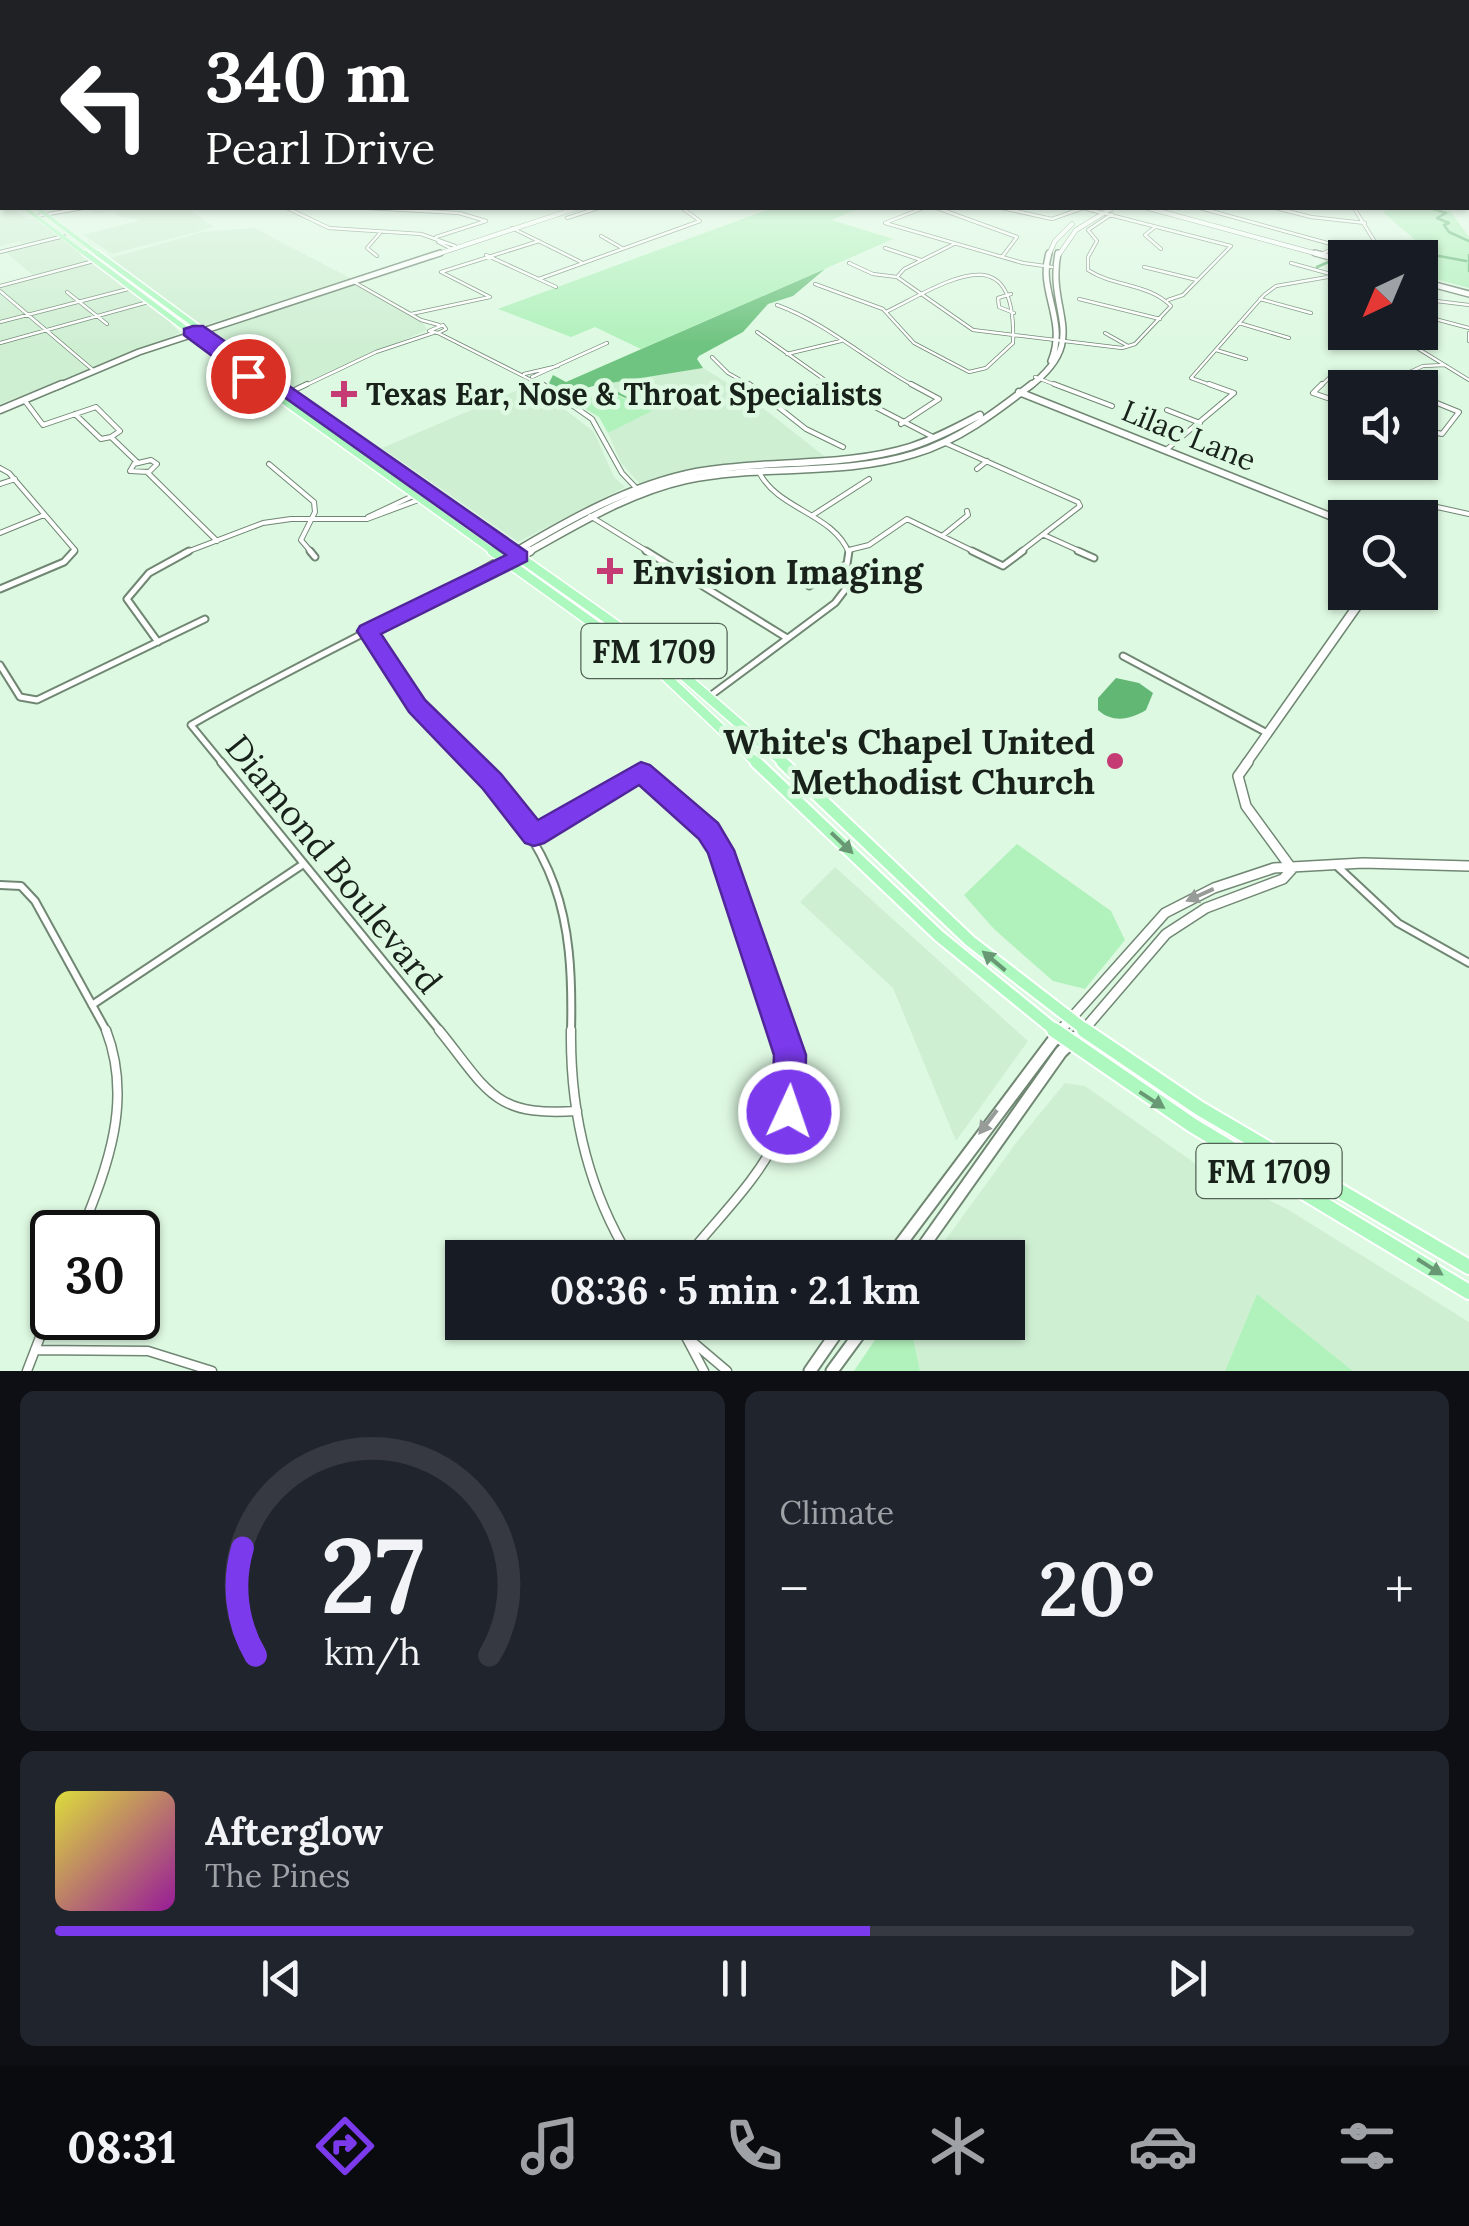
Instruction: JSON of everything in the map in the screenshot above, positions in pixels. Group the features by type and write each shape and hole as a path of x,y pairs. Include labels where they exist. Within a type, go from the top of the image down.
{"main road":[{"name":"FM 1709","path":"48,215 195,332 418,497 628,632 710,696 970,941 1071,1022 1199,1108 1469,1268"},
{"path":"0,407 91,368 195,332 555,215"},
{"path":"512,557 639,491 696,475 758,468 870,464 941,441 1037,378 1061,357 1067,332 1048,266 1064,239 1094,215"},
{"path":"1167,215 1328,257"},
{"path":"1172,215 1211,226"},
{"name":"FM 1709","path":"37,216 145,301 195,332"},
{"path":"0,407 25,401 195,332 353,281"},
{"path":"1438,286 1469,294"},
{"name":"Lilac Lane","path":"1018,391 1328,515"},
{"name":"FM 1709","path":"283,396 512,557 662,673 980,972 1058,1034 1192,1125 1469,1292"},
{"path":"1292,870 1246,806 1239,785 1241,768 1354,610"},
{"path":"662,673 694,694 710,696"},
{"path":"904,1240 1058,1034 1165,913 1239,879 1274,868 1469,866"},
{"path":"927,1240 1061,1052 1084,1031 1176,924 1224,900 1283,879 1292,870"},
{"path":"880,880 895,871"},
{"path":"810,1371 832,1340"},
{"path":"832,1371 855,1340"}],"street":[{"path":"37,216 42,215"},
{"path":"303,215 330,228 435,238 453,247"},
{"path":"435,238 486,221 463,215"},
{"path":"568,218 577,215"},
{"path":"539,280 700,220 692,215"},
{"path":"904,215 884,222 1048,266"},
{"path":"956,215 1017,237 1002,256"},
{"path":"1031,215 1047,219 1070,215"},
{"path":"1107,215 1088,230 1098,242 1088,257 1088,270 1168,300 1183,295 1230,246 1156,228 1122,215"},
{"path":"1225,215 1328,243"},
{"path":"1306,215 1364,223"},
{"path":"1359,215 1374,240"},
{"path":"1156,228 1145,235 1161,249"},
{"path":"510,229 584,264"},
{"path":"377,256 367,248 380,232"},
{"path":"0,252 64,236"},
{"path":"602,236 624,249"},
{"path":"413,315 490,297 441,271 486,254 539,241"},
{"path":"897,277 904,268 956,243"},
{"path":"885,248 921,260"},
{"path":"1320,255 1328,252"},
{"path":"486,254 556,287"},
{"path":"82,377 91,368 0,288 105,258"},
{"path":"1291,262 1328,273"},
{"path":"850,264 873,274 897,277 959,324 1014,336 1101,347 1128,346 1170,310 1168,300"},
{"path":"1144,267 1196,280"},
{"path":"815,284 886,312 903,333 932,356 975,373 1006,354 1014,336 1011,294 995,280 971,272 886,312"},
{"path":"1166,450 1234,393 1191,378 1260,299 1276,286 1328,277"},
{"path":"353,281 413,315 432,331 455,338 528,376 598,425 622,474 639,491"},
{"path":"0,322 126,287"},
{"path":"67,292 107,324"},
{"path":"1011,294 998,298 998,307 1014,313"},
{"path":"1079,299 1160,319"},
{"path":"1260,299 1311,313"},
{"path":"4,303 11,301"},
{"path":"0,343 145,301"},
{"path":"1438,301 1469,305"},
{"path":"778,305 805,315 891,374 939,399 901,424"},
{"path":"420,320 439,325 455,338"},
{"path":"1438,321 1469,331 1469,341"},
{"path":"1239,323 1288,338"},
{"path":"432,331 439,325"},
{"path":"283,396 414,338 446,330"},
{"path":"757,332 828,384 901,424 1080,504 1003,566 908,519 868,545 849,550"},
{"path":"1105,333 1128,346"},
{"path":"788,354 841,341"},
{"path":"528,376 606,344"},
{"path":"1216,350 1246,359"},
{"path":"1421,350 1469,380"},
{"path":"712,357 725,371 774,402 806,429 843,447"},
{"path":"1414,370 1445,365"},
{"path":"1037,378 1112,406"},
{"path":"1328,379 1313,393 1328,398"},
{"path":"774,402 828,384"},
{"path":"25,401 43,425 75,414 96,407 120,431 101,439 75,414"},
{"path":"1438,403 1459,412 1442,434 1438,433"},
{"path":"1166,410 1200,422"},
{"path":"112,437 138,462 157,462 147,472"},
{"path":"138,462 130,471 147,472 216,541"},
{"path":"976,469 987,462"},
{"path":"269,464 314,502 302,540 314,557"},
{"path":"0,468 15,479 75,553 64,562 0,588"},
{"path":"758,468 768,490 832,528 849,550 847,564 809,586"},
{"path":"0,484 15,479"},
{"path":"812,515 869,479"},
{"path":"158,642 128,604 130,588 151,570 253,526 310,518 386,515 418,497"},
{"path":"1438,507 1469,514"},
{"path":"942,536 968,516 967,511"},
{"path":"0,532 45,514"},
{"path":"589,515 787,638"},
{"path":"1044,535 1094,558"},
{"name":"Diamond Boulevard","path":"512,557 289,668 190,724 496,1100 518,1110 544,1114 577,1111"},
{"path":"710,696 835,603 852,582"},
{"path":"0,664 20,697 30,700 46,696 205,620"},
{"path":"368,631 417,706 492,782 534,835 550,868 567,921 572,952 571,1072 577,1111 596,1187 618,1240"},
{"path":"1123,656 1268,733"},
{"path":"534,835 641,772 697,820 720,850 790,1055 792,1091 783,1128 768,1156 700,1240"},
{"path":"92,1005 302,865"},
{"path":"1336,865 1377,910 1408,933 1469,962"},
{"path":"4,885 21,886 35,901 112,1044 119,1090 110,1154 90,1210"},
{"path":"27,1371 39,1340"},
{"path":"692,1342 704,1371"},
{"path":"692,1342 728,1371"},
{"path":"35,1350 130,1348 178,1358 212,1371"}],"shaded area":[{"path":"0,215 36,218 164,316 180,333 0,404 0,286 34,276 4,251 24,245 19,241 0,246"},
{"path":"117,215 197,215 214,227 112,254 84,235 140,220"},
{"path":"753,215 844,215 832,220 893,239 641,349 595,327 571,337 498,309"},
{"path":"1386,215 1453,215 1469,237 1469,288 1438,280 1438,240 1415,240"},
{"path":"254,228 352,279 199,327 110,258 203,232"},
{"path":"825,269 793,296 768,304 743,332 699,356 703,368 604,384 645,407 597,385 562,395 549,383 553,375 566,382"},
{"path":"355,285 424,324 427,330 288,390 210,332"},
{"path":"703,368 744,393 828,459 734,463 639,483 621,463 608,433 651,411 602,384"},
{"path":"532,384 594,432 614,477 625,487 518,542 382,448"},
{"path":"606,390 652,411 608,433 599,417 562,395 568,392 586,400"},
{"path":"1116,678 1139,683 1153,693 1146,710 1121,719 1098,710 1098,698"},
{"path":"1017,844 1111,911 1125,940 1085,989 1053,981 994,929 964,895"},
{"path":"835,867 1028,1041 956,1141 893,988 800,902"},
{"path":"1065,1083 1085,1086 1196,1164 1287,1209 1469,1322 1469,1371 1353,1371 1257,1294 1225,1371 920,1371 914,1340 1025,1340 1025,1240 945,1240"},
{"path":"1257,1294 1353,1371 1225,1371"},
{"path":"875,1340 914,1340 920,1371 854,1371"}],"waterway":[{"path":"1442,215 1437,218 1449,223 1444,225 1449,232 1469,241"},
{"path":"1469,255 1469,271"},
{"path":"1438,256 1466,261"},
{"path":"1317,267 1328,262"}],"place":[{"name":"Texas Ear, Nose & Throat Specialists","path":"344,394"},
{"name":"Envision Imaging","path":"610,571"},
{"name":"White's Chapel United Methodist Church","path":"1115,761"}],"route":[{"path":"248,376 189,332 198,329 520,556 460,589 368,631 417,706 492,782 534,835 641,772 709,831 720,850 790,1055 789,1112"}]}
